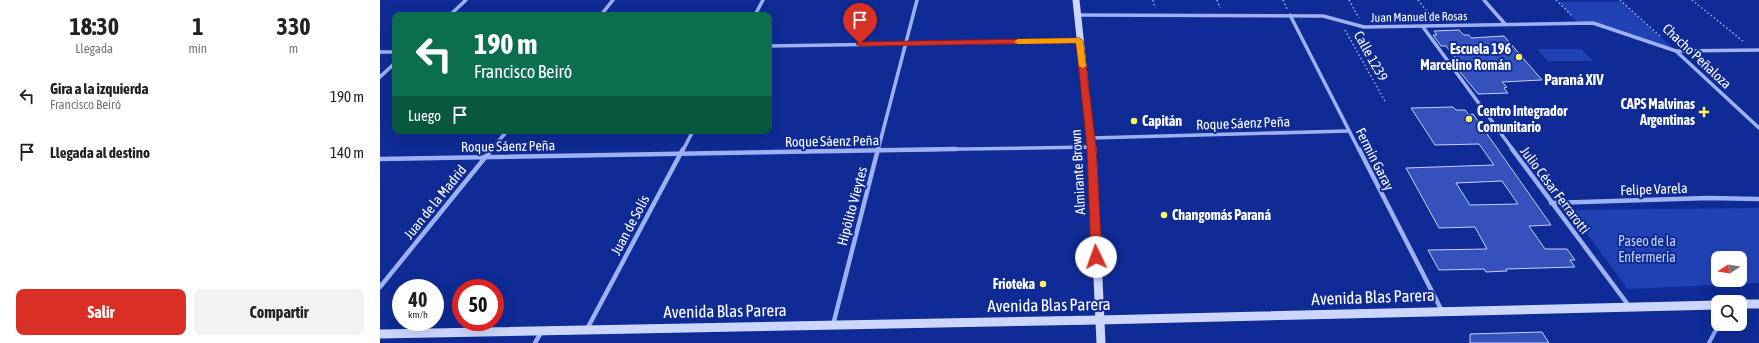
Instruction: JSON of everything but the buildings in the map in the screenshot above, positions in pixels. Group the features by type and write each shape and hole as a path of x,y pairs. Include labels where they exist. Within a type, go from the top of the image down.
{"main road":[{"name":"Almirante Brown","path":"1076,0 1092,147 1101,343"},
{"path":"1747,304 1759,304"},
{"name":"Avenida Blas Parera","path":"380,334 832,326 1711,305"}],"street":[{"path":"453,12 466,0"},
{"path":"604,12 614,0"},
{"path":"757,12 763,0"},
{"name":"Hipólito Vieytes","path":"832,326 917,0"},
{"path":"1484,0 1505,24"},
{"name":"Juan Manuel de Rosas","path":"1077,15 1323,16 1364,27 1593,23 1676,51 1759,50"},
{"name":"Fermín Garay","path":"1290,16 1442,311"},
{"name":"Julio César Ferrarotti","path":"1423,26 1551,203 1630,307"},
{"path":"772,46 1080,41"},
{"name":"Chacho Peñaloza","path":"1676,51 1759,128"},
{"path":"380,52 392,52"},
{"path":"380,77 392,66"},
{"name":"Roque Sáenz Peña","path":"1091,138 1348,131"},
{"name":"Juan de la Madrid","path":"380,286 504,134"},
{"name":"Juan de Solís","path":"587,330 691,134"},
{"name":"Roque Sáenz Peña","path":"380,159 1092,147"},
{"name":"Felipe Varela","path":"1551,203 1708,198 1759,199"},
{"path":"535,343 542,331"}],"path":[{"path":"1349,0 1364,27"},
{"path":"1418,0 1438,26"},
{"path":"1556,0 1578,23"},
{"name":"Chacho Peñaloza","path":"1620,0 1676,51"},
{"path":"1692,0 1754,50"},
{"name":"Calle 1239","path":"1340,20 1386,102"}],"green space":[{"path":"1558,2 1622,2 1676,51 1593,23 1578,23"},
{"path":"1537,49 1581,49 1593,61 1548,61"},
{"name":"Paseo de la Enfermería","path":"1759,208 1759,283 1747,284 1747,251 1711,251 1711,285 1628,289 1569,210"}],"waterway":[{"path":"1709,343 1715,331"}],"slow traffic":[{"path":"1018,42 1080,41 1083,66"}],"place":[{"name":"Escuela 196 Marcelino Román","path":"1519,57"},
{"name":"CAPS Malvinas Argentinas","path":"1704,112"},
{"name":"Centro Integrador Comunitario","path":"1469,119"},
{"name":"Capitán","path":"1134,121"},
{"name":"Changomás Paraná","path":"1164,215"},
{"name":"Frioteka","path":"1043,284"}],"district":[{"name":"Paraná XIV","path":"1574,79"}],"route":[{"path":"860,44 1080,41 1092,147 1096,257"}]}
